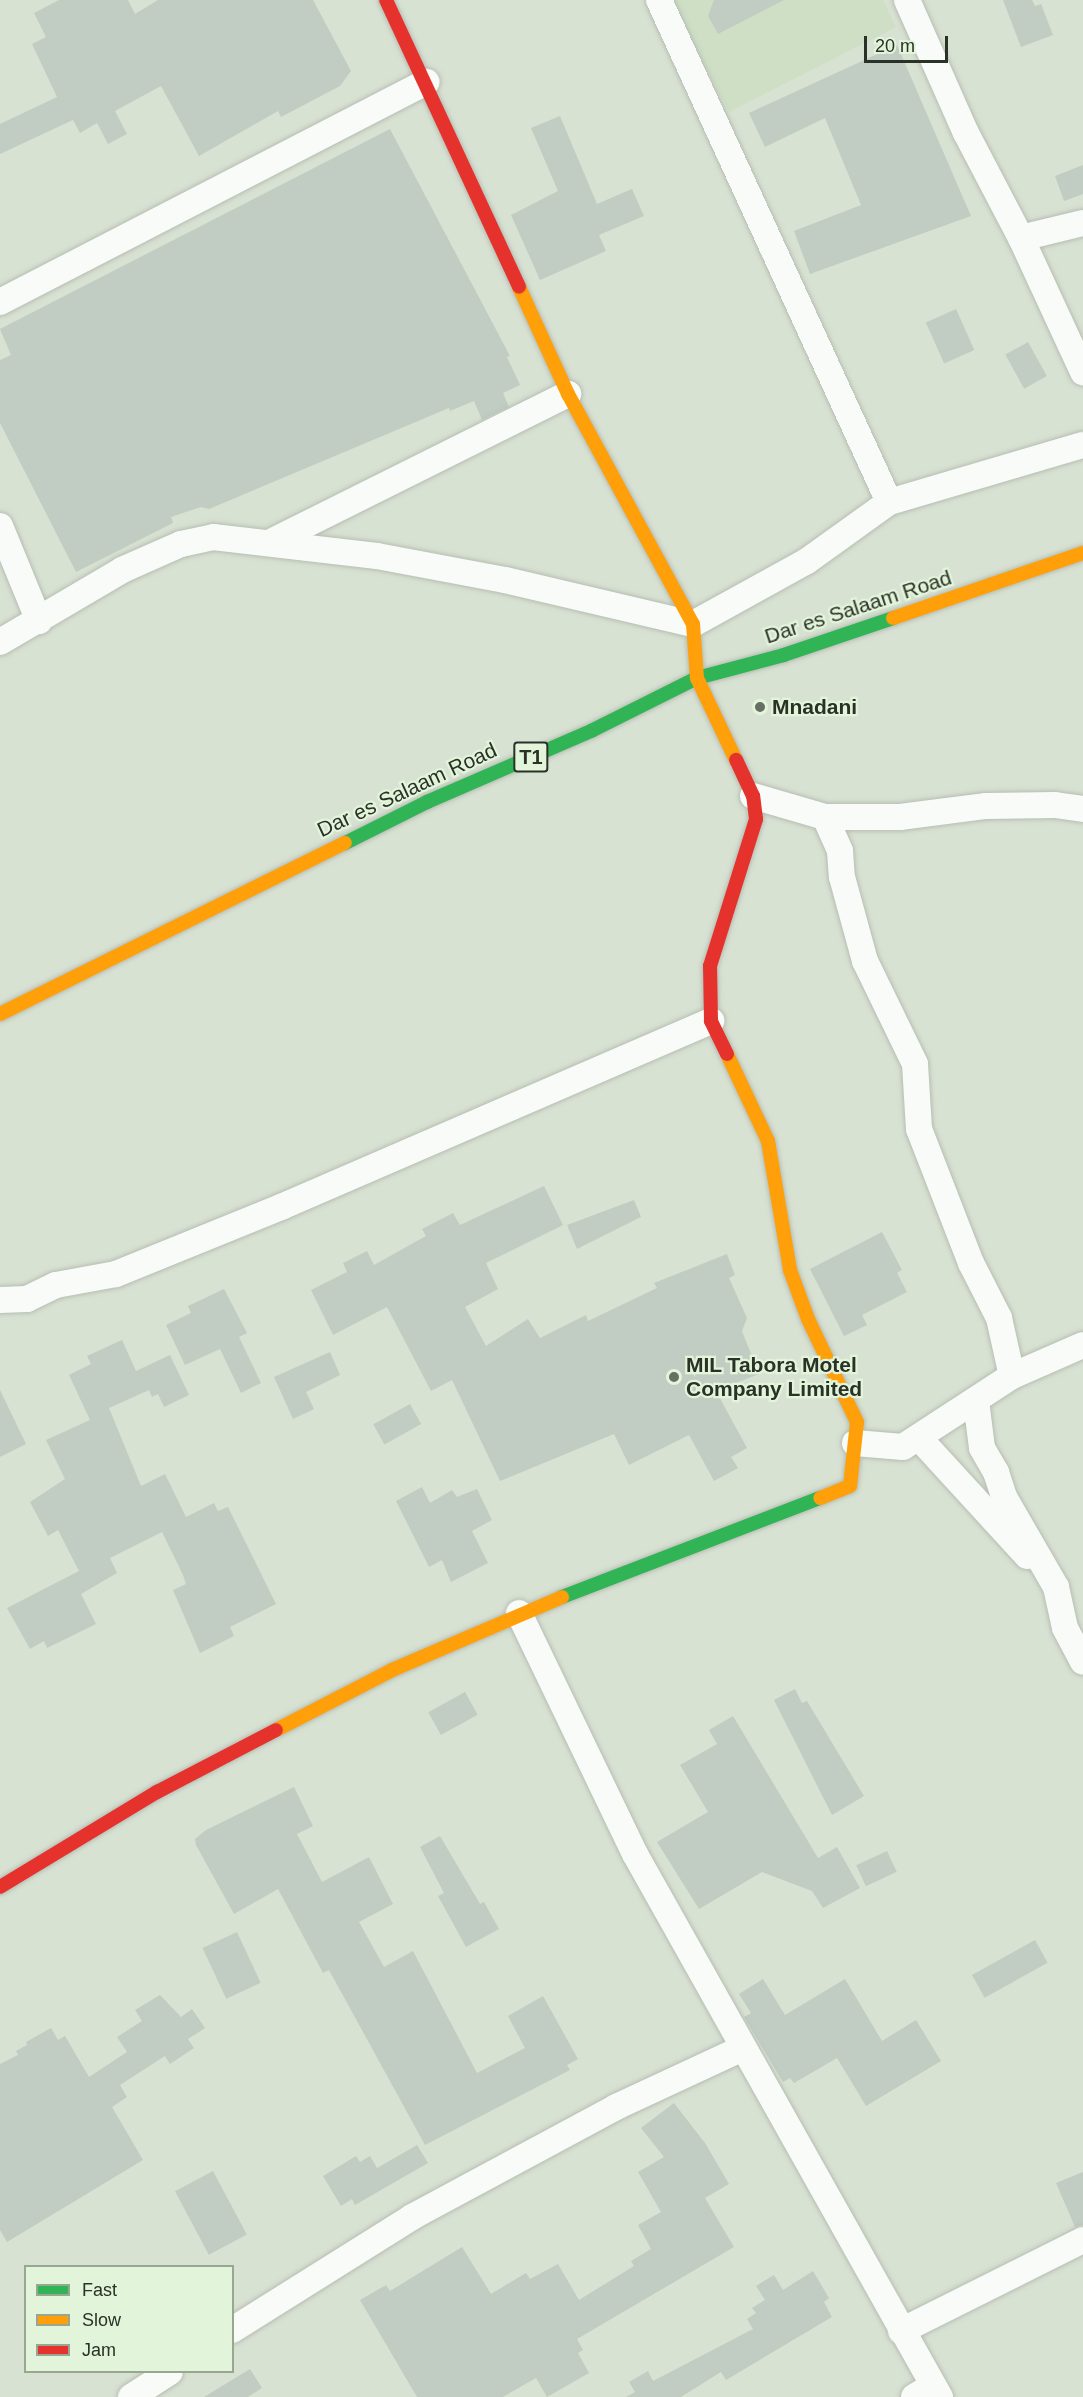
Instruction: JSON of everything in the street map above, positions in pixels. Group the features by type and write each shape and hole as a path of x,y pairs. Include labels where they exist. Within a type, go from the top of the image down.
{"main road":[{"path":"0,1887 157,1792 268,1731 519,1613 693,1550 850,1486 851,1447 855,1443 856,1422 808,1319 790,1270 768,1141 711,1021 710,966 752,838 756,819 753,796 726,746 697,678 693,624 568,394 427,82 386,0"},
{"name":"Dar es Salaam Road","path":"0,1014 427,802 591,731 697,678 784,655 1083,553"}],"street":[{"path":"659,0 889,502"},
{"path":"907,0 966,133 1021,238 1083,372"},
{"path":"0,302 427,82"},
{"path":"1021,238 1083,223"},
{"path":"273,541 568,394"},
{"path":"0,642 122,570 181,544 213,537 273,541 505,580 693,624 807,561 889,502 1083,445"},
{"path":"0,526 39,621"},
{"path":"753,796 825,817 900,817 986,806 1055,805 1083,809"},
{"path":"825,817 840,851 842,877 865,961 915,1064 919,1129 971,1263 999,1318 1012,1376"},
{"path":"0,1300 27,1299 56,1285 116,1274 281,1207 711,1021"},
{"path":"855,1443 903,1447 1012,1376 1083,1345"},
{"path":"976,1401 982,1448 996,1472 1004,1497 1056,1587 1074,1627 1083,1662"},
{"path":"919,1438 1056,1587"},
{"path":"519,1613 635,1854 901,2331 929,2393"},
{"path":"234,2329 412,2217 616,2107 743,2048"},
{"path":"901,2331 1083,2240"},
{"path":"131,2397 168,2373"}],"shaded area":[{"path":"671,0 883,0 896,27 729,112"}],"building":[{"path":"59,0 128,0 135,14 158,0 313,0 351,71 340,86 281,117 278,111 199,156 161,86 115,111 127,134 108,144 97,123 80,133 73,120 0,154 0,124 57,97 32,44 46,37 34,13"},
{"path":"714,0 784,0 718,34 708,16"},
{"path":"1003,0 1032,0 1035,6 1041,4 1053,35 1021,47"},
{"path":"897,45 971,216 810,274 794,231 861,205 825,118 765,147 749,113"},
{"path":"560,116 597,204 632,189 644,216 599,235 606,251 540,280 511,215 558,191 531,128"},
{"path":"390,129 510,356 507,357 520,385 503,393 509,407 482,420 474,401 450,411 449,408 209,509 201,507 171,517 173,523 76,572 0,423 0,360 11,355 0,329"},
{"path":"1083,165 1083,194 1064,201 1055,176"},
{"path":"956,309 974,350 944,364 926,322"},
{"path":"1028,342 1047,376 1024,389 1005,355"},
{"path":"544,1186 563,1225 486,1263 498,1289 465,1307 486,1346 528,1319 540,1338 586,1315 588,1321 657,1288 654,1283 727,1254 735,1275 729,1278 747,1318 742,1331 759,1374 716,1391 747,1448 731,1457 738,1468 714,1481 689,1435 629,1465 614,1434 500,1481 452,1380 431,1391 387,1307 333,1335 311,1290 347,1272 343,1263 367,1251 374,1265 426,1236 422,1229 453,1213 460,1225"},
{"path":"634,1200 641,1217 577,1249 567,1225"},
{"path":"882,1232 902,1270 897,1273 907,1292 862,1315 867,1325 844,1336 810,1269"},
{"path":"224,1289 247,1333 239,1337 261,1383 241,1393 220,1349 185,1365 166,1325 191,1313 188,1306"},
{"path":"122,1340 136,1371 170,1355 189,1395 164,1407 158,1394 152,1397 149,1390 109,1408 141,1486 165,1474 186,1517 214,1503 218,1511 228,1507 276,1604 230,1627 234,1636 200,1653 173,1590 186,1584 162,1532 110,1558 117,1573 81,1594 96,1624 47,1648 44,1641 30,1649 7,1608 79,1571 58,1530 48,1536 30,1502 65,1479 46,1440 90,1420 69,1375 91,1364 87,1356"},
{"path":"330,1352 340,1375 306,1392 314,1409 293,1419 274,1377"},
{"path":"0,1390 26,1444 0,1457"},
{"path":"410,1404 421,1424 384,1444 373,1424"},
{"path":"422,1487 430,1503 452,1490 457,1497 477,1489 492,1520 472,1531 488,1563 451,1582 442,1560 429,1567 396,1501"},
{"path":"795,1689 802,1703 807,1701 864,1796 832,1815 774,1700"},
{"path":"465,1692 478,1715 441,1735 428,1712"},
{"path":"733,1716 818,1858 837,1847 860,1888 823,1908 812,1891 762,1872 699,1909 657,1842 708,1812 680,1765 717,1744 709,1730"},
{"path":"294,1787 313,1826 297,1834 322,1882 369,1857 393,1904 359,1922 384,1967 413,1951 477,2073 525,2048 508,2016 543,1996 578,2059 567,2065 570,2070 425,2145 329,1970 323,1973 278,1889 234,1914 196,1845 195,1839 206,1830"},
{"path":"440,1836 480,1904 484,1902 499,1929 466,1947 438,1896 444,1893 420,1847"},
{"path":"887,1851 897,1872 866,1886 856,1865"},
{"path":"237,1932 261,1983 226,1999 203,1948"},
{"path":"1035,1940 1048,1963 985,1998 972,1975"},
{"path":"763,1979 785,2015 845,1979 882,2041 916,2020 941,2061 866,2106 837,2058 794,2083 790,2078 783,2082 744,2017 751,2013 739,1994"},
{"path":"160,1995 181,2017 192,2009 205,2028 188,2039 194,2048 170,2064 165,2056 120,2085 127,2097 112,2107 143,2160 7,2242 0,2230 0,2064 18,2055 16,2051 27,2045 26,2042 51,2028 58,2040 65,2036 89,2077 127,2052 117,2037 142,2021 135,2010"},
{"path":"674,2103 705,2143 729,2184 705,2198 734,2247 577,2339 583,2350 578,2353 589,2373 547,2397 536,2378 503,2397 417,2397 360,2300 386,2285 390,2291 462,2247 491,2294 526,2273 530,2279 558,2264 579,2300 634,2266 631,2261 651,2249 638,2225 661,2212 638,2172 664,2157 641,2128"},
{"path":"417,2145 428,2163 355,2205 352,2199 341,2206 323,2176 356,2156 360,2162 370,2156 377,2168"},
{"path":"213,2171 247,2235 209,2255 175,2191"},
{"path":"1083,2172 1083,2225 1075,2227 1056,2183"},
{"path":"813,2271 829,2298 824,2302 832,2317 726,2380 721,2372 681,2397 626,2397 635,2392 629,2382 648,2371 653,2381 753,2329 747,2319 756,2313 752,2308 765,2300 756,2286 774,2275 783,2290"},
{"path":"250,2369 262,2388 248,2397 204,2397"}],"traffic: fast":[{"path":"345,843 427,802 591,731 697,678 784,655 893,618"},
{"path":"562,1597 820,1498"}],"traffic: slow":[{"path":"519,287 568,394 693,624 697,678 736,760"},
{"path":"893,618 1083,553"},
{"path":"0,1014 345,843"},
{"path":"727,1054 768,1141 790,1270 808,1319 857,1422 850,1486 820,1498"},
{"path":"276,1730 392,1670 562,1597"}],"traffic: jam":[{"path":"386,0 519,287"},
{"path":"727,1054 711,1021 710,966 756,819 753,796 736,760"},
{"path":"0,1887 157,1792 276,1730"}],"place":[{"name":"Mnadani","path":"760,707"},
{"name":"MIL Tabora Motel Company Limited","path":"674,1377"}]}
